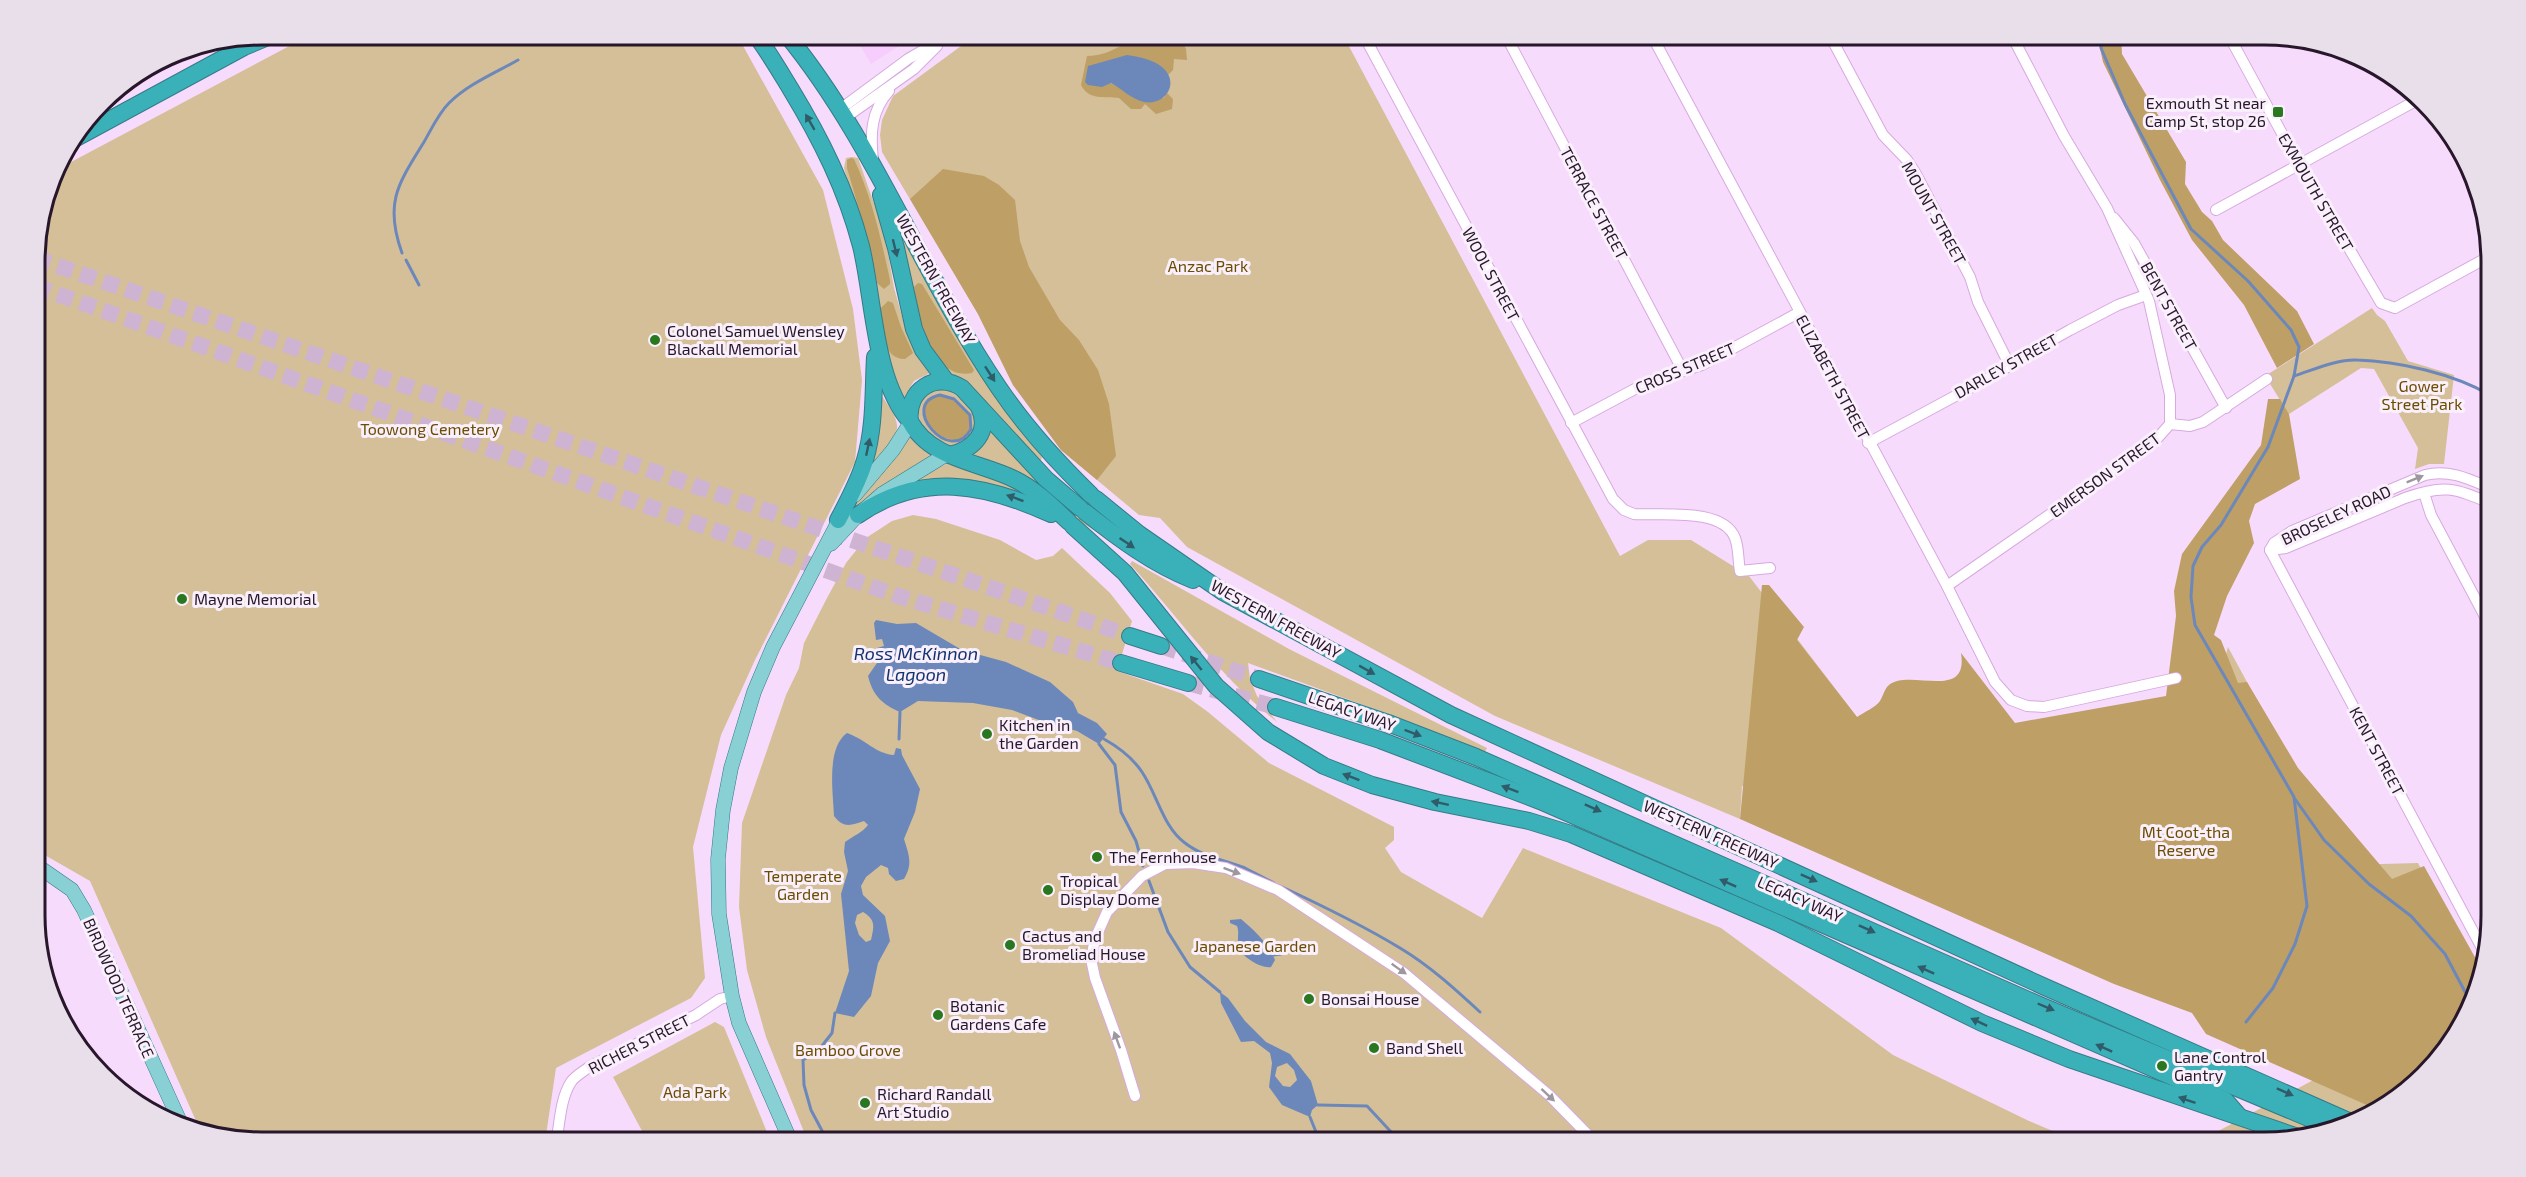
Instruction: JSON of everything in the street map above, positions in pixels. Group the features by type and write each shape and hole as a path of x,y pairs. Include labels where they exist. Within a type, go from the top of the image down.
{"highway":[{"path":"762,45 807,116 837,174 861,247 888,384 899,407 910,422 927,441 948,454 1016,480 1035,492 1125,573 1216,686 1268,732 1324,766 1372,785 1435,802 1529,821 1571,834 1787,927 1982,1023 2069,1059 2283,1131"},
{"path":"782,45 837,108"},
{"path":"794,45 837,108 874,170 896,248 914,329 923,350 946,381"},
{"path":"90,130 235,47"},
{"name":"WESTERN FREEWAY","path":"874,170 1000,390 1111,532 1172,572 1223,592 1419,699 1498,738 1864,902 2045,987 2340,1117"},
{"path":"838,520 859,476 868,448 874,402 876,322"},
{"path":"910,422 912,403 920,389 930,383 946,381 957,385 970,394 1034,467 1088,503"},
{"path":"948,454 970,447 982,433 983,416 970,394"},
{"path":"858,515 878,502 897,494 950,486 990,490 1010,496 1070,523"},
{"path":"1130,636 1161,646"},
{"path":"1121,663 1188,683"},
{"name":"LEGACY WAY","path":"1259,679 1388,723 1508,771 2042,1006 2323,1124"},
{"name":"LEGACY WAY","path":"1275,707 1380,741 1540,801 2225,1100 2238,1115"}],"main road":[{"path":"787,1132 739,1023 732,996 719,914 717,885 723,810 731,768 754,692 773,647 824,552 838,520 853,497 893,450 910,422"},
{"path":"824,552 858,515 896,484 948,454"},
{"name":"BIRDWOOD TERRACE","path":"45,871 72,890 84,910 177,1114"}],"street":[{"path":"837,108 849,115 908,58 934,45"},
{"path":"874,170 871,140 874,114 882,98 938,45"},
{"name":"WOOL STREET","path":"1369,45 1613,499 1624,510 1634,514 1709,517 1730,530 1735,537 1740,571 1770,568"},
{"name":"TERRACE STREET","path":"1511,45 1683,372"},
{"name":"ELIZABETH STREET","path":"1657,45 1798,313 1947,586 1995,682 2011,700 2027,706 2044,707 2176,678"},
{"name":"MOUNT STREET","path":"1835,45 1883,135 1907,160 1916,174 1970,277 1978,302 2010,366"},
{"name":"BENT STREET","path":"2018,45 2064,136 2106,208 2146,295 2170,395 2170,424"},
{"name":"EXMOUTH STREET","path":"2234,45 2378,300 2387,307 2395,308 2481,261"},
{"path":"874,90 897,82"},
{"path":"2216,210 2411,103"},
{"name":"BENT STREET","path":"2106,208 2134,243 2226,408"},
{"name":"DARLEY STREET","path":"1868,442 2112,308 2146,295"},
{"name":"CROSS STREET","path":"1571,423 1648,382 1702,365 1798,313"},
{"name":"EMERSON STREET","path":"1947,586 2154,442 2170,424 2198,424 2226,408 2267,379"},
{"name":"BROSELEY ROAD","path":"2270,550 2278,540 2297,529 2425,475 2453,474 2481,485"},
{"name":"BROSELEY ROAD","path":"2270,550 2286,548 2405,498 2424,493 2454,489 2481,500"},
{"path":"2424,493 2431,515 2481,609"},
{"name":"KENT STREET","path":"2270,550 2479,943"},
{"path":"1135,1096 1095,978 1092,959 1095,939 1107,912 1142,876 1165,864 1193,863 1226,868 1278,890 1404,973 1549,1095 1585,1132"},
{"name":"RICHER STREET","path":"558,1132 564,1096 571,1082 589,1067 696,1015 720,999 732,996"}],"shaded area":[{"path":"860,45 900,45 871,64"}],"green space":[{"name":"Toowong Cemetery","path":"291,45 743,45 823,190 853,309 862,380 855,462 755,660 721,735 693,847 705,978 691,998 556,1068 546,1132 248,1132 196,1121 90,881 45,855 45,248 52,206 69,163"},
{"name":"Anzac Park","path":"962,45 1348,45 1620,556 1648,540 1691,540 1749,576 1857,717 2046,738 2212,703 2228,647 2346,865 2418,863 2474,969 2459,1011 2452,1023 2427,1058 2407,1078 2360,1110 2306,1128 2278,1132 2217,1132 2356,1057 1742,786 1740,819 1495,716 1187,547 1160,518 1139,515 1061,450 1013,385 978,314 882,152 880,135 882,120 893,96"},
{"path":"1123,45 1184,45 1187,60 1174,59 1173,70 1168,75 1163,68 1110,83 1164,98 1167,93 1173,99 1172,109 1156,114 1145,104 1141,109 1131,109 1119,98 1093,96 1084,90 1081,85 1087,56 1102,54"},
{"path":"2099,45 2122,45 2122,54 2186,162 2185,184 2202,212 2212,221 2223,240 2297,311 2314,344 2277,368 2244,305 2192,240 2103,62"},
{"path":"846,158 858,158 885,235 894,288 907,334 932,372 914,381 904,397 901,397 888,362 872,268 844,168"},
{"path":"854,159 866,188 879,234 890,280 890,284 884,289 877,283 847,168 847,160"},
{"path":"943,169 984,176 999,185 1015,200 1020,241 1029,267 1060,320 1079,340 1098,370 1109,404 1116,456 1097,480 1061,450 1013,385 978,314 910,199"},
{"path":"899,230 979,371 1016,425 1042,457 1041,460 1038,460 968,382 944,371 927,349"},
{"path":"918,283 922,284 974,370 972,373 958,373 946,367 936,357 923,329 919,313 914,287"},
{"path":"888,301 893,303 913,353 905,359 897,358 887,348 880,309"},
{"name":"Gower Street Park","path":"2372,308 2385,321 2408,361 2454,375 2444,464 2429,464 2415,469 2418,448 2374,369 2361,368 2289,414 2265,376"},
{"path":"944,389 963,400 977,417 972,439 951,447 930,434 919,417 918,408 922,400 930,393"},
{"path":"879,391 894,416 897,430 886,451 867,474"},
{"path":"943,395 959,404 971,418 970,431 963,438 954,440 944,437 927,423 924,413 927,403 936,396"},
{"name":"Mt Coot-tha Reserve","path":"2268,399 2280,399 2289,414 2300,479 2255,504 2249,521 2254,543 2227,596 2214,635 2221,640 2238,683 2247,682 2298,768 2392,879 2424,866 2476,960 2459,1011 2436,1047 2407,1078 2368,1105 2206,1034 2192,1013 2114,984 1740,819 1762,585 1769,585 1804,627 1797,640 1857,717 1878,703 1888,686 1898,681 1936,681 1956,676 1961,668 1961,653 2015,723 2166,696 2176,616 2174,591 2182,554 2261,445"},
{"path":"990,427 1096,531 965,456"},
{"path":"909,434 935,458 856,513 852,509"},
{"path":"948,463 1011,484 1026,496 898,488"},
{"path":"913,515 936,519 1000,540 1036,560 1053,556 1062,548 1110,593 1132,621 1117,671 1183,694 1269,763 1394,827 1394,840 1385,848 1401,872 1482,918 1523,848 1721,928 1893,1055 2055,1132 804,1132 766,1037 747,970 739,907 742,823 786,695 799,668 804,643 846,563 866,538 892,521"},
{"path":"1132,561 1289,649 1487,748 1485,752 1248,663 1250,679 1257,696 1277,722 1218,666 1130,564"},
{"name":"Ada Park","path":"715,1022 724,1027 767,1132 643,1132 613,1077"}],"water":[{"path":"1127,55 1154,62 1168,73 1170,86 1164,97 1152,102 1144,102 1111,83 1102,87 1088,85 1085,82 1088,66"},
{"name":"Ross McKinnon Lagoon","path":"876,620 897,624 916,623 962,650 1006,662 1050,682 1073,702 1078,713 1097,723 1107,734 1099,744 1077,731 1012,710 973,703 918,701 900,712 883,702 876,694 868,676 879,660 877,648 884,646 882,639 876,640 874,623"},
{"path":"847,733 888,754 894,755 896,748 901,749 920,789 915,812 904,839 909,864 904,879 896,881 889,874 888,868 881,865 866,877 861,886 863,895 885,916 890,941 878,963 871,996 854,1017 835,1013 849,971 841,894 848,871 844,852 845,842 868,825 864,821 851,825 844,824 834,816 832,771 840,740","holes":["863,912 873,927 871,940 866,942 859,935 855,923 857,915"]},
{"path":"1241,919 1269,948 1275,960 1271,967 1254,962 1239,949 1237,926 1230,923 1230,920"},
{"path":"1220,992 1228,998 1245,1021 1266,1042 1290,1054 1311,1081 1318,1105 1312,1110 1310,1117 1282,1105 1269,1087 1272,1063 1270,1053 1254,1041 1241,1042 1221,1003","holes":["1287,1063 1294,1070 1297,1080 1290,1087 1283,1086 1275,1076 1277,1067"]}],"waterway":[{"path":"2101,45 2125,104 2191,229 2248,281 2291,330 2299,347 2294,376 2268,447 2221,525 2202,547 2193,566 2191,597 2195,625 2294,797 2307,906 2295,944 2273,988 2246,1022"},
{"path":"402,253 394,220 396,194 407,170 441,112 465,90 518,60"},
{"path":"406,260 419,285"},
{"path":"2294,376 2341,361 2373,361 2425,370 2481,390"},
{"path":"940,395 954,399 970,415 971,429 962,439 952,441 941,437 932,430 926,420 924,409 928,401 940,395"},
{"path":"899,739 900,712"},
{"path":"1104,739 1125,753 1138,767 1171,828 1185,843 1199,852 1245,868 1274,883"},
{"path":"1099,744 1115,765 1121,812 1136,841 1143,866"},
{"path":"2295,799 2324,840 2369,884 2411,916 2445,954 2466,993"},
{"path":"1149,881 1168,932 1190,967 1220,992"},
{"path":"1280,886 1341,915 1400,948 1432,970 1480,1012"},
{"path":"1273,955 1281,954"},
{"path":"823,1132 811,1110 804,1085 803,1060 818,1051 832,1033 835,1013"},
{"path":"1318,1105 1367,1106 1391,1132"},
{"path":"1310,1117 1316,1132"}],"tunnel":[{"path":"45,261 1130,636"},
{"path":"45,290 895,595 1121,663"},
{"path":"1161,646 1259,679"},
{"path":"1188,683 1276,707"}],"place":[{"name":"Exmouth St near Camp St, stop 26","path":"2278,112"},
{"name":"Colonel Samuel Wensley Blackall Memorial","path":"655,340"},
{"name":"Mayne Memorial","path":"182,599"},
{"name":"Kitchen in the Garden","path":"987,734"},
{"name":"The Fernhouse","path":"1097,857"},
{"name":"Tropical Display Dome","path":"1048,890"},
{"name":"Cactus and Bromeliad House","path":"1010,945"},
{"name":"Bonsai House","path":"1309,999"},
{"name":"Botanic Gardens Cafe","path":"938,1015"},
{"name":"Band Shell","path":"1374,1048"},
{"name":"Lane Control Gantry","path":"2162,1066"},
{"name":"Richard Randall Art Studio","path":"865,1103"}],"park label":[{"name":"Temperate Garden","path":"803,885"},
{"name":"Japanese Garden","path":"1255,946"},
{"name":"Bamboo Grove","path":"848,1050"}]}
